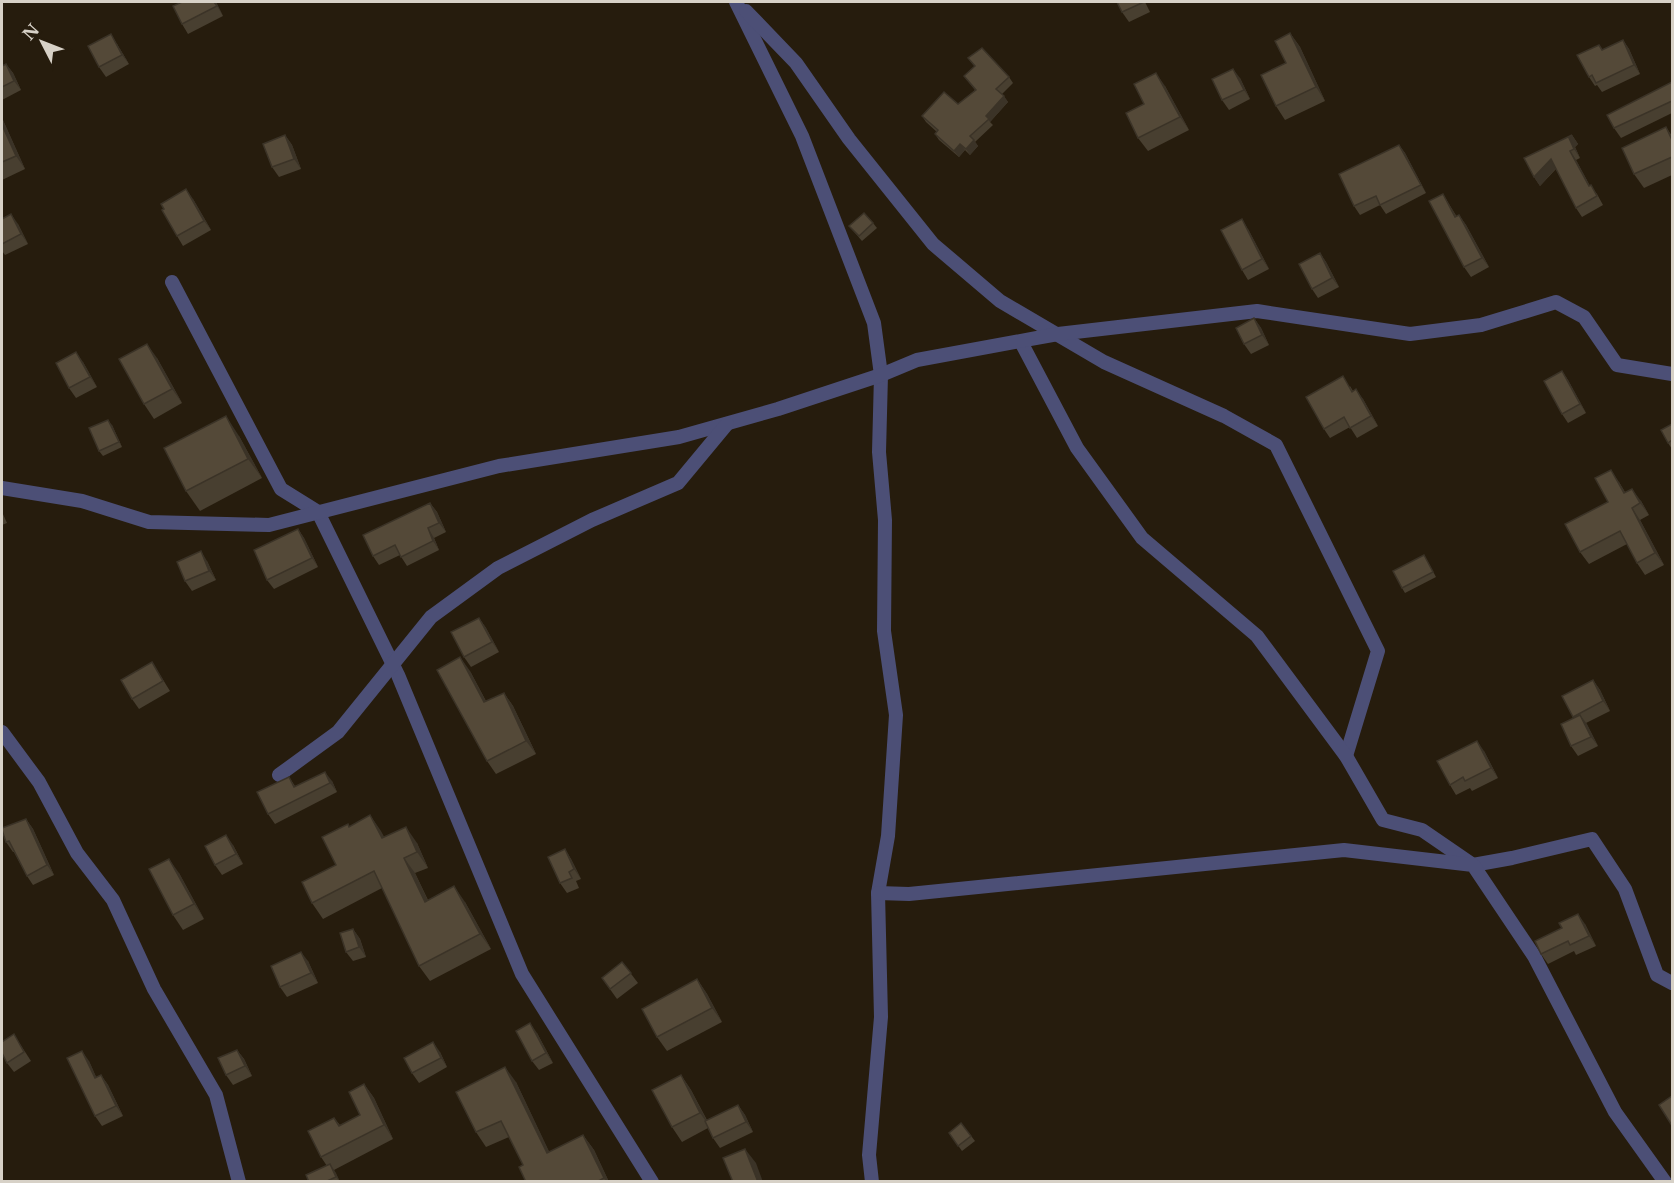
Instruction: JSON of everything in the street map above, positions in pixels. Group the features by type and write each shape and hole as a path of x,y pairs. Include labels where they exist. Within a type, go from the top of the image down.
{"street":[{"path":"736,2 796,63 849,139 933,244 1000,301 1104,362 1224,416 1276,446 1378,651 1346,756"},
{"path":"736,2 802,136 874,323 881,375 879,452 885,520 884,631 896,716 888,836 878,893 881,1017 869,1155 872,1182"},
{"path":"172,282 281,489 318,512 394,664 522,975 652,1182"},
{"path":"2,488 82,501 149,522 269,525 499,466 679,437 778,409 881,375 917,360 1058,334 1257,311 1410,334 1481,325 1556,302 1584,317 1617,365 1672,374"},
{"path":"1021,342 1077,448 1142,538 1257,636 1346,756 1383,820 1422,830 1473,865 1534,956 1615,1112 1665,1182"},
{"path":"279,775 338,732 431,616 498,568 592,520 678,483 727,424"},
{"path":"2,732 39,782 77,853 113,900 154,989 216,1095 239,1182"},
{"path":"878,893 909,894 1344,850 1473,865 1592,839 1625,889 1657,975 1672,983"}],"building":[{"path":"182,2 214,2 217,6 182,24 173,6"},
{"path":"1117,2 1144,2 1122,12"},
{"path":"1290,33 1316,87 1276,106 1261,75 1286,63 1275,41"},
{"path":"111,34 122,55 99,67 88,46"},
{"path":"1623,40 1634,65 1596,83 1592,75 1589,77 1577,55 1599,45 1602,50"},
{"path":"982,48 1009,77 996,89 1004,96 986,116 989,119 970,136 974,140 966,149 960,144 954,151 935,134 938,130 922,116 944,92 958,104 976,90 964,76 975,66 968,58"},
{"path":"6,64 14,81 2,87 2,66"},
{"path":"1233,69 1244,90 1222,100 1212,79"},
{"path":"1156,73 1180,117 1138,138 1126,113 1144,104 1134,84"},
{"path":"1672,82 1672,101 1614,128 1607,115"},
{"path":"2,125 16,156 2,162"},
{"path":"1666,127 1672,140 1672,157 1634,174 1622,148"},
{"path":"285,135 294,159 272,167 263,144"},
{"path":"1572,135 1569,138 1574,149 1570,151 1597,196 1576,208 1551,159 1534,177 1524,158"},
{"path":"1399,145 1421,185 1380,205 1376,196 1354,206 1339,174"},
{"path":"186,189 204,221 177,236 161,204"},
{"path":"1443,194 1455,217 1459,215 1482,258 1464,267 1429,201"},
{"path":"864,213 873,223 859,236 849,226"},
{"path":"11,214 21,234 2,244 2,219"},
{"path":"1242,219 1262,259 1242,270 1221,230"},
{"path":"1320,253 1332,278 1312,289 1299,264"},
{"path":"1254,318 1262,335 1244,344 1236,328"},
{"path":"147,344 172,389 144,404 119,359"},
{"path":"76,352 90,377 69,388 56,363"},
{"path":"1562,371 1580,404 1562,414 1544,381"},
{"path":"1343,376 1352,392 1356,389 1371,416 1350,428 1344,417 1324,429 1306,397"},
{"path":"226,416 248,459 186,491 164,448"},
{"path":"108,420 119,442 99,451 89,428"},
{"path":"1672,424 1672,440 1668,443 1661,430"},
{"path":"1611,470 1624,493 1632,489 1640,503 1632,508 1655,553 1637,563 1620,531 1580,552 1565,524 1608,502 1595,478"},
{"path":"430,503 439,523 428,528 433,541 401,557 395,545 373,556 363,535"},
{"path":"298,529 312,558 267,580 254,550"},
{"path":"201,551 209,571 185,581 177,562"},
{"path":"1424,555 1433,572 1402,588 1393,571"},
{"path":"479,618 492,642 464,657 451,632"},
{"path":"460,657 484,702 504,693 526,741 487,761 437,670"},
{"path":"152,662 163,681 132,699 121,680"},
{"path":"1593,680 1603,701 1573,717 1562,696"},
{"path":"1580,715 1591,737 1571,746 1561,724"},
{"path":"1477,741 1491,768 1465,781 1463,777 1450,785 1437,761"},
{"path":"325,772 330,783 268,814 257,792 289,777 294,787"},
{"path":"370,815 382,838 406,827 417,852 404,858 425,902 454,886 480,934 419,966 374,871 312,903 302,882 336,865 322,837 348,824 349,827"},
{"path":"26,819 47,865 27,876 9,841 6,842 2,830 2,828"},
{"path":"226,835 236,854 215,865 205,846"},
{"path":"565,849 574,869 569,872 572,878 560,883 548,857"},
{"path":"169,859 194,904 173,915 149,869"},
{"path":"1578,914 1589,936 1570,945 1568,941 1541,954 1535,941 1562,928 1559,923"},
{"path":"353,929 359,947 346,952 340,933"},
{"path":"301,952 311,973 280,987 271,966"},
{"path":"622,962 631,973 610,989 602,978"},
{"path":"697,979 712,1008 657,1037 642,1009"},
{"path":"530,1023 546,1053 532,1061 516,1031"},
{"path":"14,1034 24,1052 7,1063 2,1053 2,1042"},
{"path":"433,1042 441,1058 412,1073 404,1058"},
{"path":"237,1050 245,1066 226,1075 218,1058"},
{"path":"82,1051 95,1078 101,1075 116,1106 95,1116 67,1058"},
{"path":"505,1067 547,1153 583,1135 604,1178 597,1182 526,1182 519,1167 523,1165 501,1121 476,1132 456,1092"},
{"path":"681,1075 700,1113 672,1127 652,1090"},
{"path":"364,1084 384,1125 321,1157 308,1131 334,1118 339,1126 360,1115 349,1092"},
{"path":"1672,1096 1672,1123 1671,1124 1659,1105"},
{"path":"738,1105 746,1122 713,1138 705,1121"},
{"path":"961,1123 971,1136 958,1146 949,1133"},
{"path":"745,1149 758,1182 733,1182 723,1158"},
{"path":"330,1164 336,1177 325,1182 309,1182 306,1175"}]}
